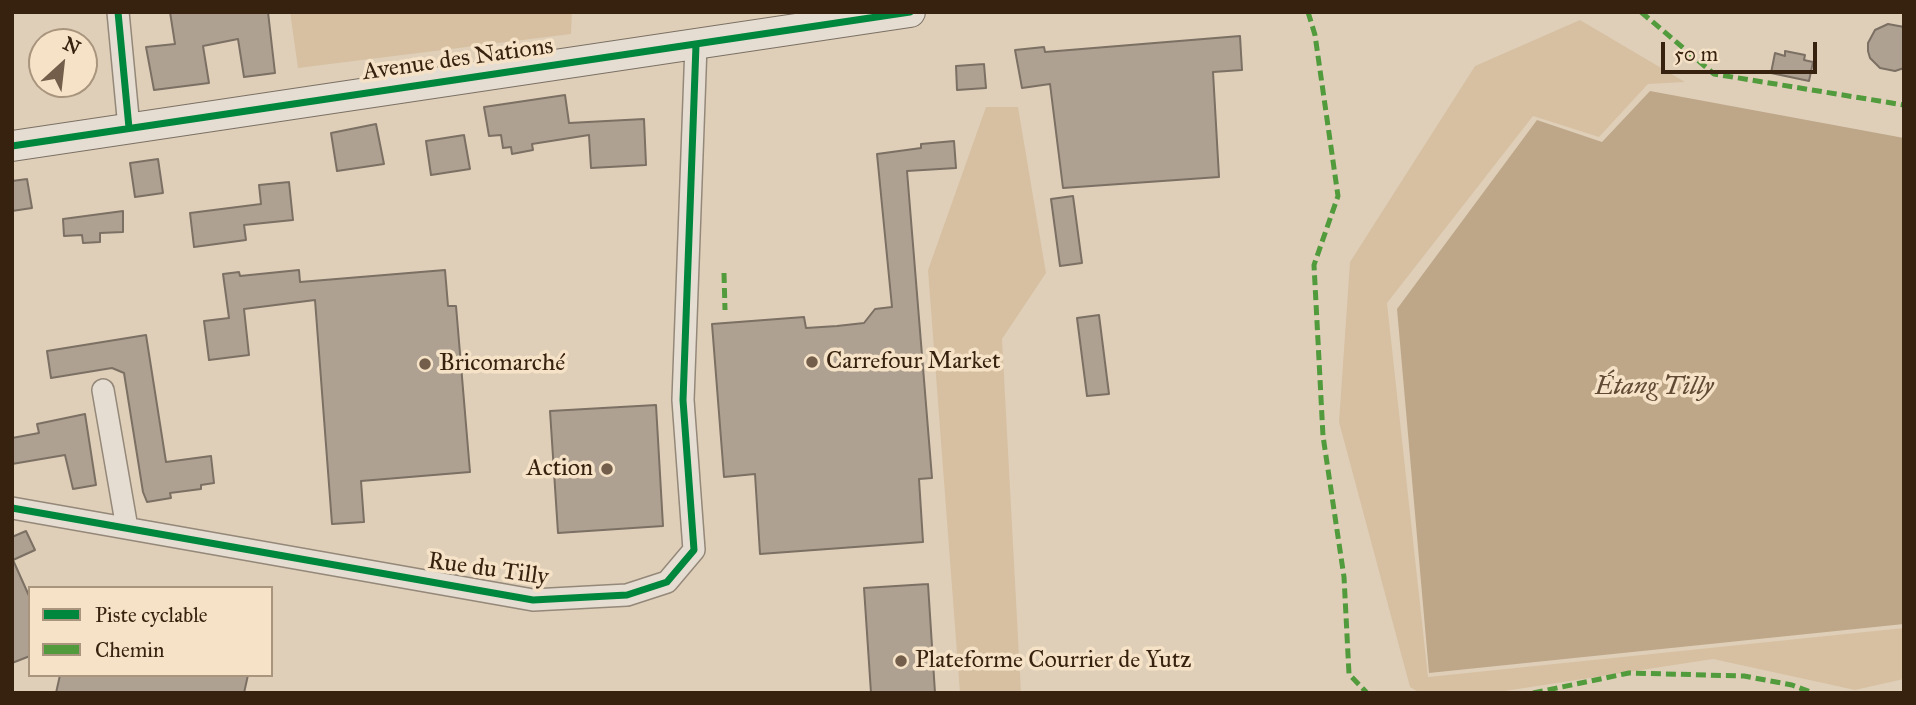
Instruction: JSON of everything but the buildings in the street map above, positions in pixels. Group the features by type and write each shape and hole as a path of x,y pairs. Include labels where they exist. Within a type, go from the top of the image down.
{"main road":[{"name":"Avenue des Nations","path":"12,146 910,12"}],"street":[{"path":"118,12 129,128"},
{"name":"Rue du Tilly","path":"12,508 533,600 627,595 667,582 694,550 683,400 696,45"},
{"path":"103,390 127,528"}],"shaded area":[{"path":"290,12 572,12 571,34 298,68"},
{"path":"1580,20 1685,82 1648,84 1599,137 1533,116 1387,303 1428,677 1904,628 1904,679 1855,690 1713,659 1492,693 1420,693 1410,687 1339,422 1350,262 1475,66"},
{"path":"986,107 1018,107 1046,273 1002,339 1021,693 960,693 928,270"}],"water":[{"name":"Étang Tilly","path":"1650,91 1904,138 1904,624 1429,673 1397,309 1537,120 1602,142"}],"marked path":[{"path":"1308,12 1315,35 1338,196 1314,265 1323,436 1344,577 1349,674 1367,693"},
{"path":"1641,12 1714,74 1904,105"},
{"path":"724,273 725,310"},
{"path":"1533,693 1629,673 1744,676 1792,685 1813,693"}],"cycle path":[{"path":"118,12 129,128"},
{"path":"12,146 910,12"},
{"path":"12,508 533,600 627,595 667,582 694,550 683,400 696,45"}],"place":[{"name":"Carrefour Market","path":"812,362"},
{"name":"Bricomarché","path":"425,364"},
{"name":"Action","path":"607,469"},
{"name":"Plateforme Courrier de Yutz","path":"901,661"}]}
